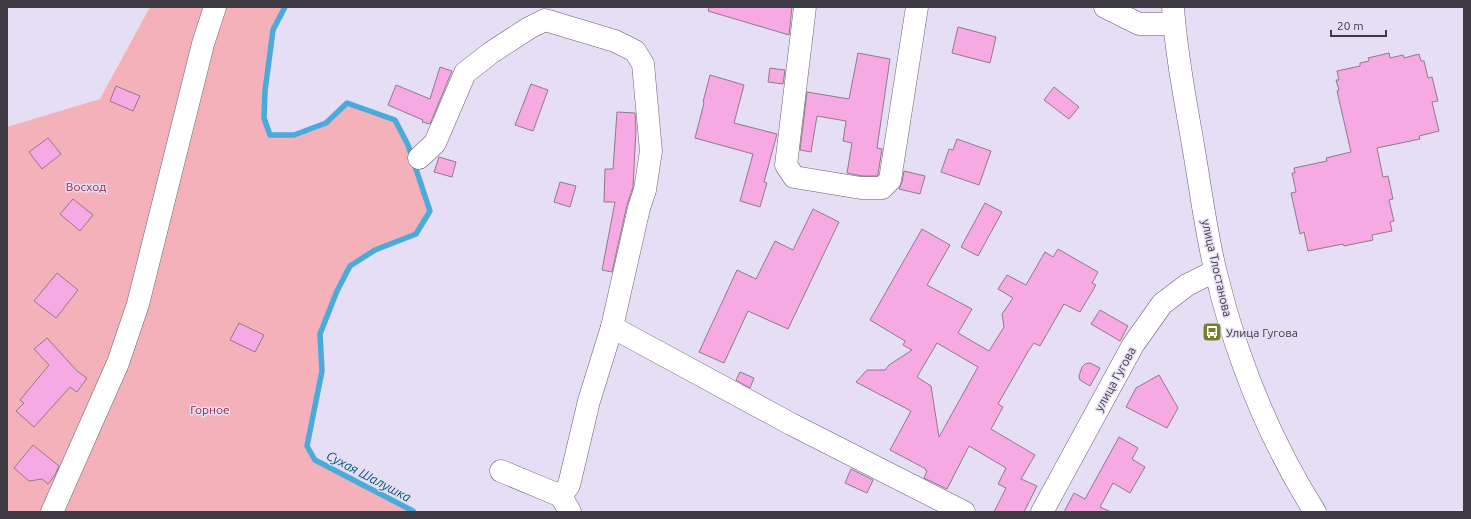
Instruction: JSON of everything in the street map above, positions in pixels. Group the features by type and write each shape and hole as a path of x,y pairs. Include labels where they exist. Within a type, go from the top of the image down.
{"main road":[{"path":"52,512 118,363 138,304 203,44 215,7"},
{"path":"805,7 786,165 794,177 861,188 882,188 890,180 917,7"},
{"path":"1105,7 1139,24 1174,16"},
{"path":"418,158 435,143 465,73 547,14 615,41 635,51 643,64 650,151 645,190 639,208 612,327 590,401 566,504 501,471"},
{"name":"улица Тлостанова","path":"1174,16 1184,92 1215,271 1230,326 1254,393 1285,460 1315,512"},
{"name":"улица Гугова","path":"1042,512 1133,345 1162,304 1187,286 1215,271"},
{"path":"612,327 791,424 964,512"}],"green space":[{"name":"Горное","path":"150,7 285,7 273,30 265,91 264,118 270,135 294,135 325,123 347,103 395,120 408,145 430,211 416,234 375,250 349,266 337,291 320,334 322,371 307,446 315,460 413,511 412,512 7,512 7,127 100,99"}],"building":[{"path":"709,7 792,7 789,35 708,11"},
{"path":"958,27 996,37 990,63 952,53"},
{"path":"858,53 890,59 877,148 882,149 877,176 862,176 847,173 852,143 843,141 846,121 817,116 811,152 800,150 807,92 849,99"},
{"path":"1389,53 1390,58 1403,55 1404,58 1419,54 1421,61 1424,61 1428,78 1432,77 1438,101 1432,102 1439,131 1419,136 1420,139 1377,148 1383,177 1388,176 1393,199 1389,200 1394,221 1390,222 1392,231 1372,235 1373,240 1308,251 1304,232 1300,234 1291,193 1296,192 1292,173 1295,173 1294,168 1327,161 1326,158 1351,152 1337,91 1339,90 1336,80 1339,80 1337,71 1360,66 1360,63 1369,61 1368,58"},
{"path":"440,67 452,71 430,124 422,122 423,120 388,105 396,85 430,99"},
{"path":"770,68 785,70 783,84 768,82"},
{"path":"710,75 744,85 734,123 777,134 764,182 767,183 760,207 740,201 753,154 695,138"},
{"path":"531,84 548,90 533,131 515,125"},
{"path":"116,86 140,96 133,111 110,101"},
{"path":"1054,87 1079,107 1069,119 1044,100"},
{"path":"617,112 635,113 636,130 633,187 627,205 612,272 602,270 615,202 604,202 605,169 613,169"},
{"path":"48,138 61,154 42,169 29,152"},
{"path":"957,139 991,151 979,185 941,172 949,149 953,150"},
{"path":"439,157 456,162 452,177 434,172"},
{"path":"904,171 925,176 920,194 899,189"},
{"path":"560,182 576,186 570,207 554,202"},
{"path":"73,199 93,215 80,231 60,214"},
{"path":"985,203 1002,212 978,256 961,247"},
{"path":"813,209 839,222 788,329 748,311 724,363 699,352 737,270 756,279 775,241 793,250"},
{"path":"922,229 950,245 927,285 972,309 958,333 989,351 1004,327 1002,314 1013,298 998,289 1007,275 1026,285 1045,252 1053,257 1058,249 1098,272 1092,283 1096,285 1080,312 1064,304 1040,346 1034,343 1029,350 998,404 1003,407 991,429 1035,455 1021,479 1037,486 1024,512 994,512 1006,488 998,484 1006,468 969,446 947,489 924,478 927,471 925,470 926,469 890,450 911,411 856,382 867,370 885,370 889,365 912,350 903,345 905,341 870,320","holes":["937,343 978,367 939,437 931,386 917,377"]},
{"path":"57,273 78,290 56,318 34,301"},
{"path":"1100,310 1128,326 1120,341 1091,324"},
{"path":"239,323 264,335 255,352 230,340"},
{"path":"47,338 77,371 87,378 77,392 70,387 34,427 16,411 24,403 20,400 49,365 34,349"},
{"path":"1090,363 1100,368 1090,386 1080,380 1079,376 1082,367 1085,364"},
{"path":"740,372 754,378 750,388 736,380"},
{"path":"1159,375 1178,408 1167,428 1126,407 1136,388"},
{"path":"1119,437 1138,448 1132,459 1145,467 1130,493 1113,483 1100,507 1111,512 1064,512 1074,493 1085,499"},
{"path":"33,445 59,466 55,475 48,484 42,479 29,481 14,468"},
{"path":"851,469 873,480 867,493 845,483"}],"waterway":[{"name":"Сухая Шалушка","path":"285,7 273,30 265,91 264,118 270,135 294,135 326,123 347,103 395,120 408,145 430,211 416,234 375,250 350,266 337,291 320,334 322,371 307,446 315,460 413,511 412,512"}],"place":[{"name":"Улица Гугова","path":"1212,332"}],"park label":[{"name":"Восход","path":"86,186"}]}
